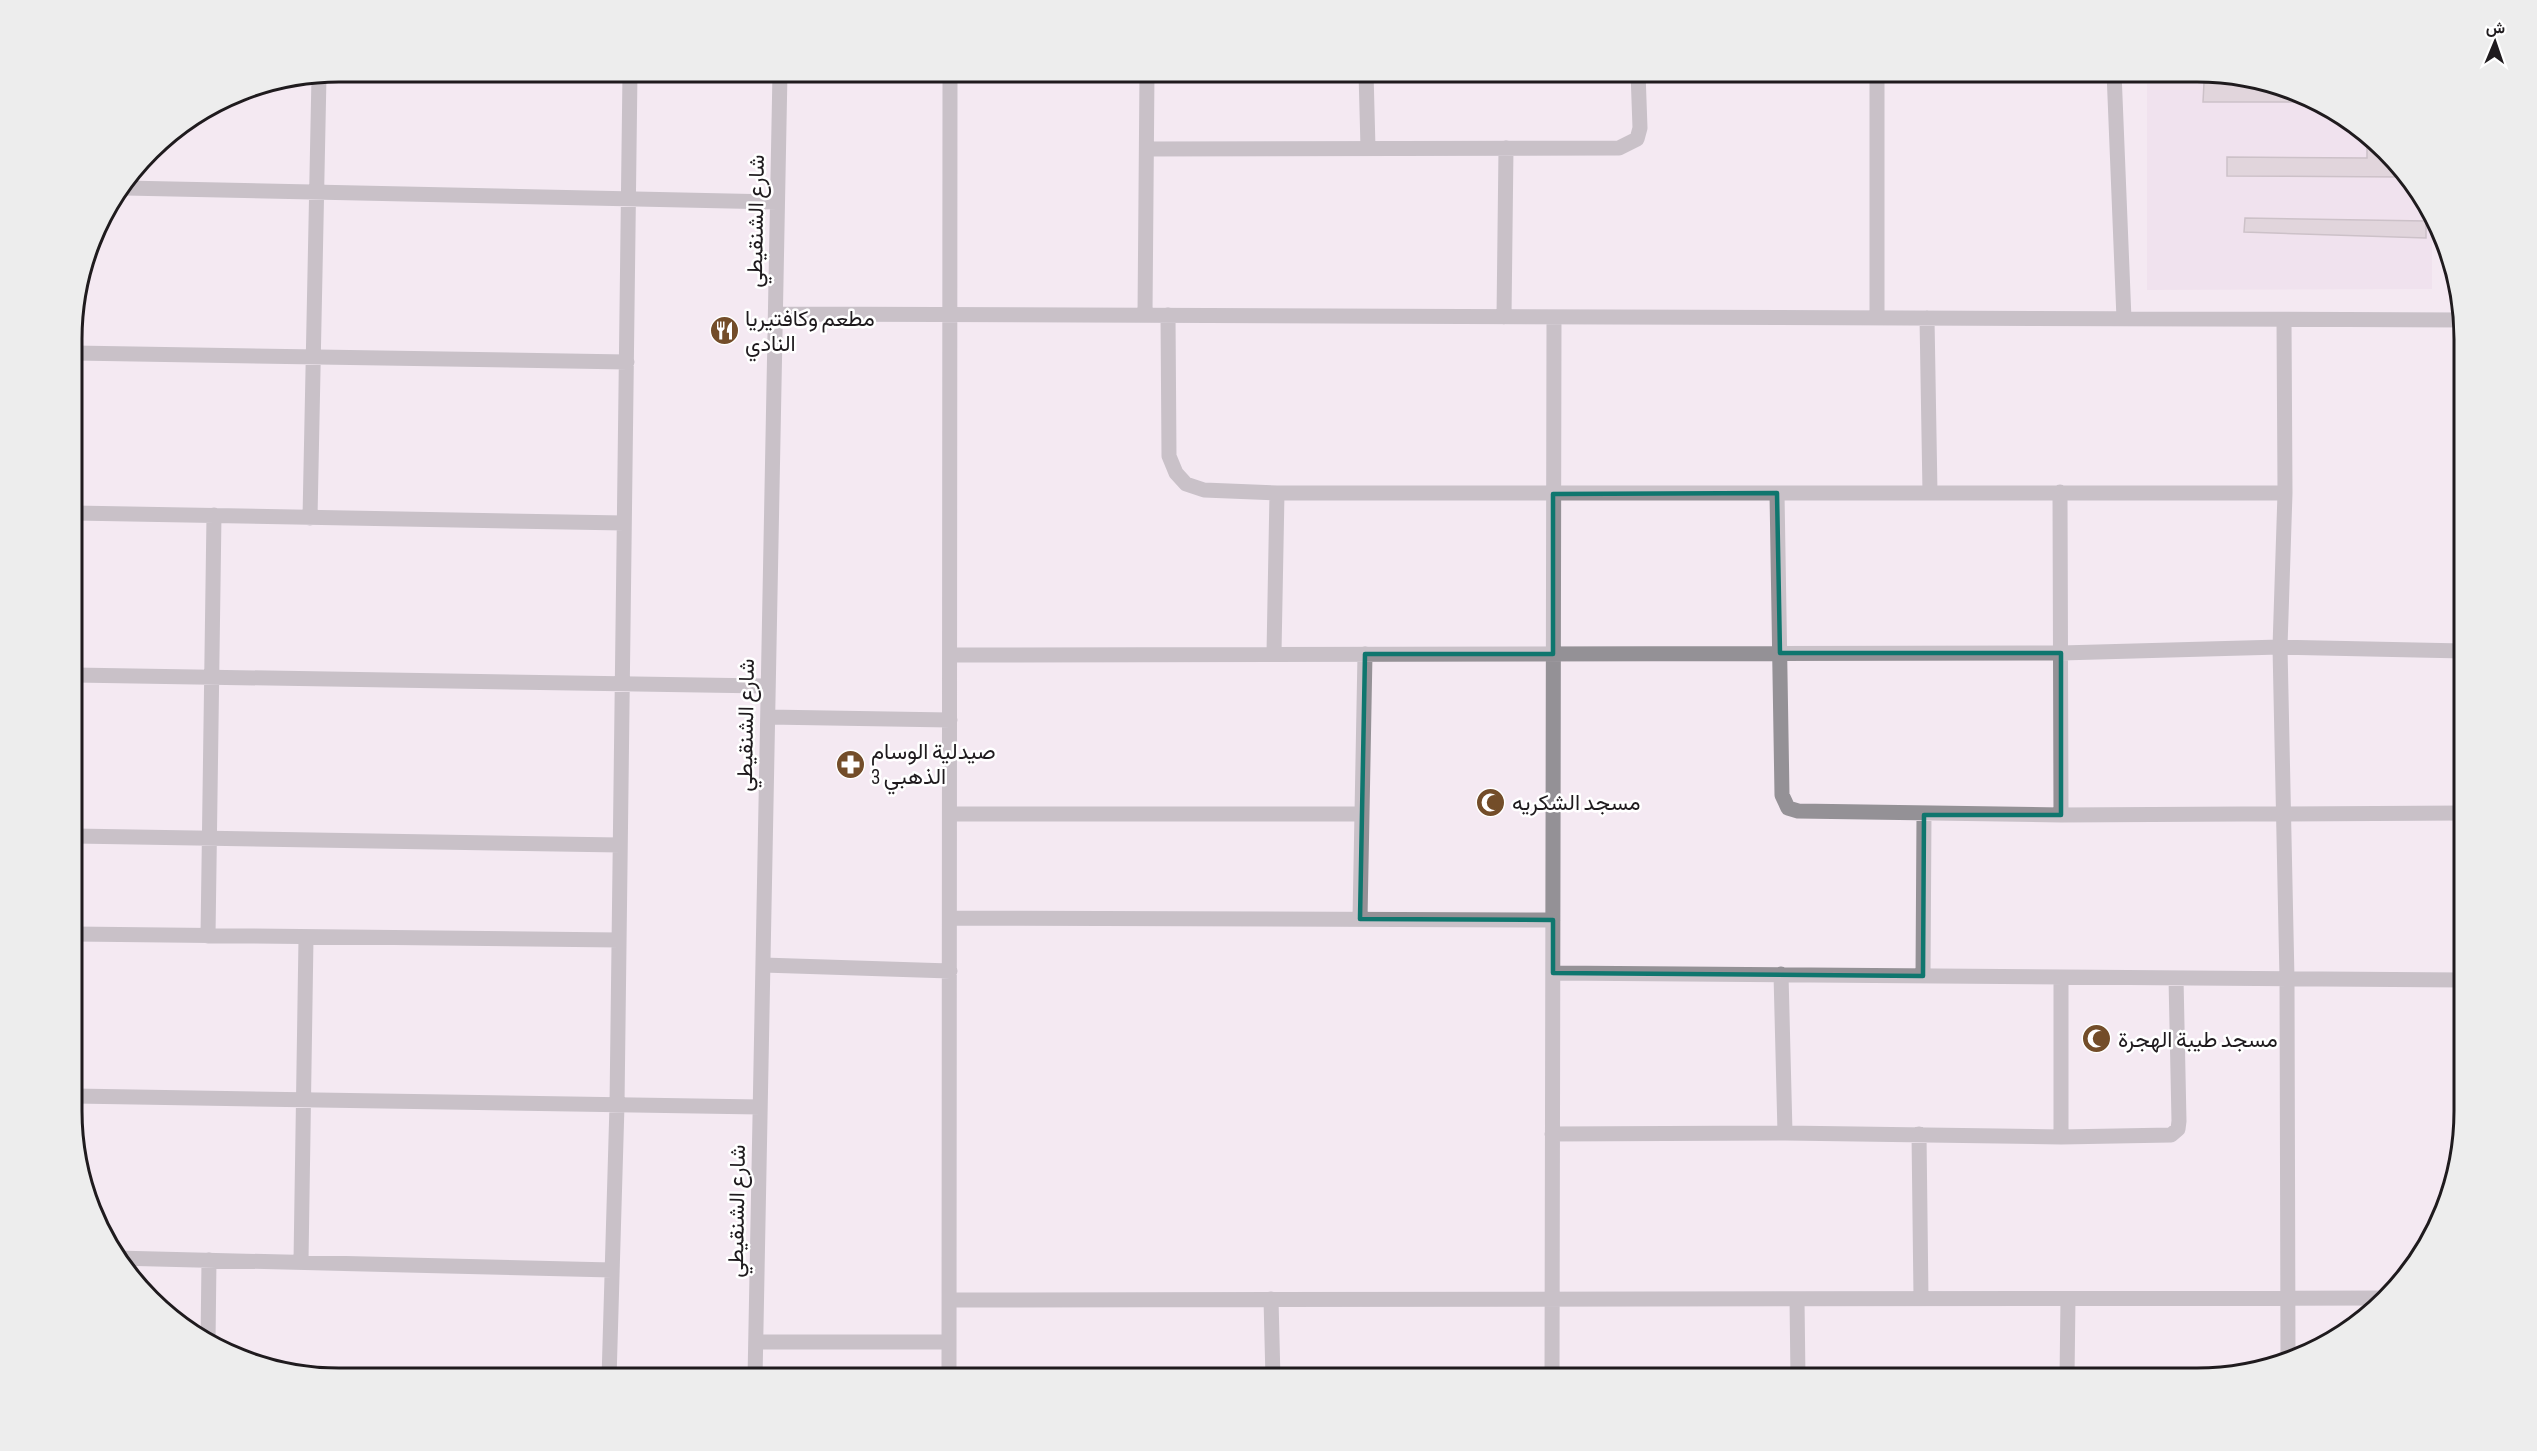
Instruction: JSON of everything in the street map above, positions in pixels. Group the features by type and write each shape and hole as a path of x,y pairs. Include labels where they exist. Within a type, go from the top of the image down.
{"street":[{"path":"609,1368 619,940 630,82"},
{"name":"شارع الشنقيطي","path":"755,1368 780,82"},
{"path":"949,1368 950,82"},
{"path":"1145,315 1148,82"},
{"path":"1366,82 1368,148"},
{"path":"1147,149 1619,147 1637,139 1641,128 1639,82"},
{"path":"1877,82 1877,318"},
{"path":"2114,82 2124,319"},
{"path":"310,518 319,83"},
{"path":"1504,317 1506,148"},
{"path":"132,188 629,197 777,202"},
{"path":"776,314 2454,321"},
{"path":"1168,315 1169,456 1176,473 1186,484 1204,489 1277,493 2284,493"},
{"path":"1552,1368 1554,317"},
{"path":"1927,318 1930,493"},
{"path":"2284,320 2284,493 2280,647 2281,813 2287,979 2288,1352"},
{"path":"82,353 627,362"},
{"path":"2060,492 2061,815"},
{"path":"1274,653 1277,493"},
{"path":"1777,494 1782,795 1788,808 1798,811 1924,815 2454,813"},
{"path":"82,513 624,523"},
{"path":"208,936 214,516"},
{"path":"950,655 2061,652 2280,647 2454,651"},
{"path":"1360,919 1365,654"},
{"path":"82,675 768,686"},
{"path":"768,717 950,720"},
{"path":"950,814 1362,814"},
{"path":"1923,976 1924,815"},
{"path":"82,836 620,845"},
{"path":"950,918 1553,920"},
{"path":"82,934 306,939 619,940"},
{"path":"301,1261 306,939"},
{"path":"763,965 950,971"},
{"path":"1553,974 2454,980"},
{"path":"1781,974 1785,1133"},
{"path":"2061,977 2061,1137"},
{"path":"1552,1134 1785,1133 2061,1137 2171,1135 2178,1129 2176,978"},
{"path":"82,1096 760,1107"},
{"path":"1919,1134 1921,1298"},
{"path":"129,1258 612,1270"},
{"path":"208,1332 209,1260"},
{"path":"949,1300 2374,1298"},
{"path":"1272,1299 1274,1368"},
{"path":"1797,1299 1798,1368"},
{"path":"2067,1299 2067,1368"},
{"path":"756,1342 949,1342"}],"highlighted area":[{"path":"1777,493 1780,653 2061,653 2061,815 1924,815 1923,976 1553,973 1553,920 1360,919 1365,654 1553,654 1553,494"}],"shaded area":[{"path":"2147,82 2197,82 2247,87 2296,102 2326,117 2367,146 2391,170 2420,211 2432,235 2432,289 2147,290"}],"building":[{"path":"2204,83 2247,87 2296,102 2203,102"},
{"path":"2367,146 2396,177 2227,176 2227,157 2367,158"},
{"path":"2245,218 2426,222 2426,238 2244,232"}],"place":[{"name":"مطعم وكافتيريا النادي","path":"724,331"},
{"name":"صيدلية الوسام الذهبي 3","path":"850,764"},
{"name":"مسجد الشكريه","path":"1491,802"},
{"name":"مسجد طيبة الهجرة","path":"2097,1039"}]}
